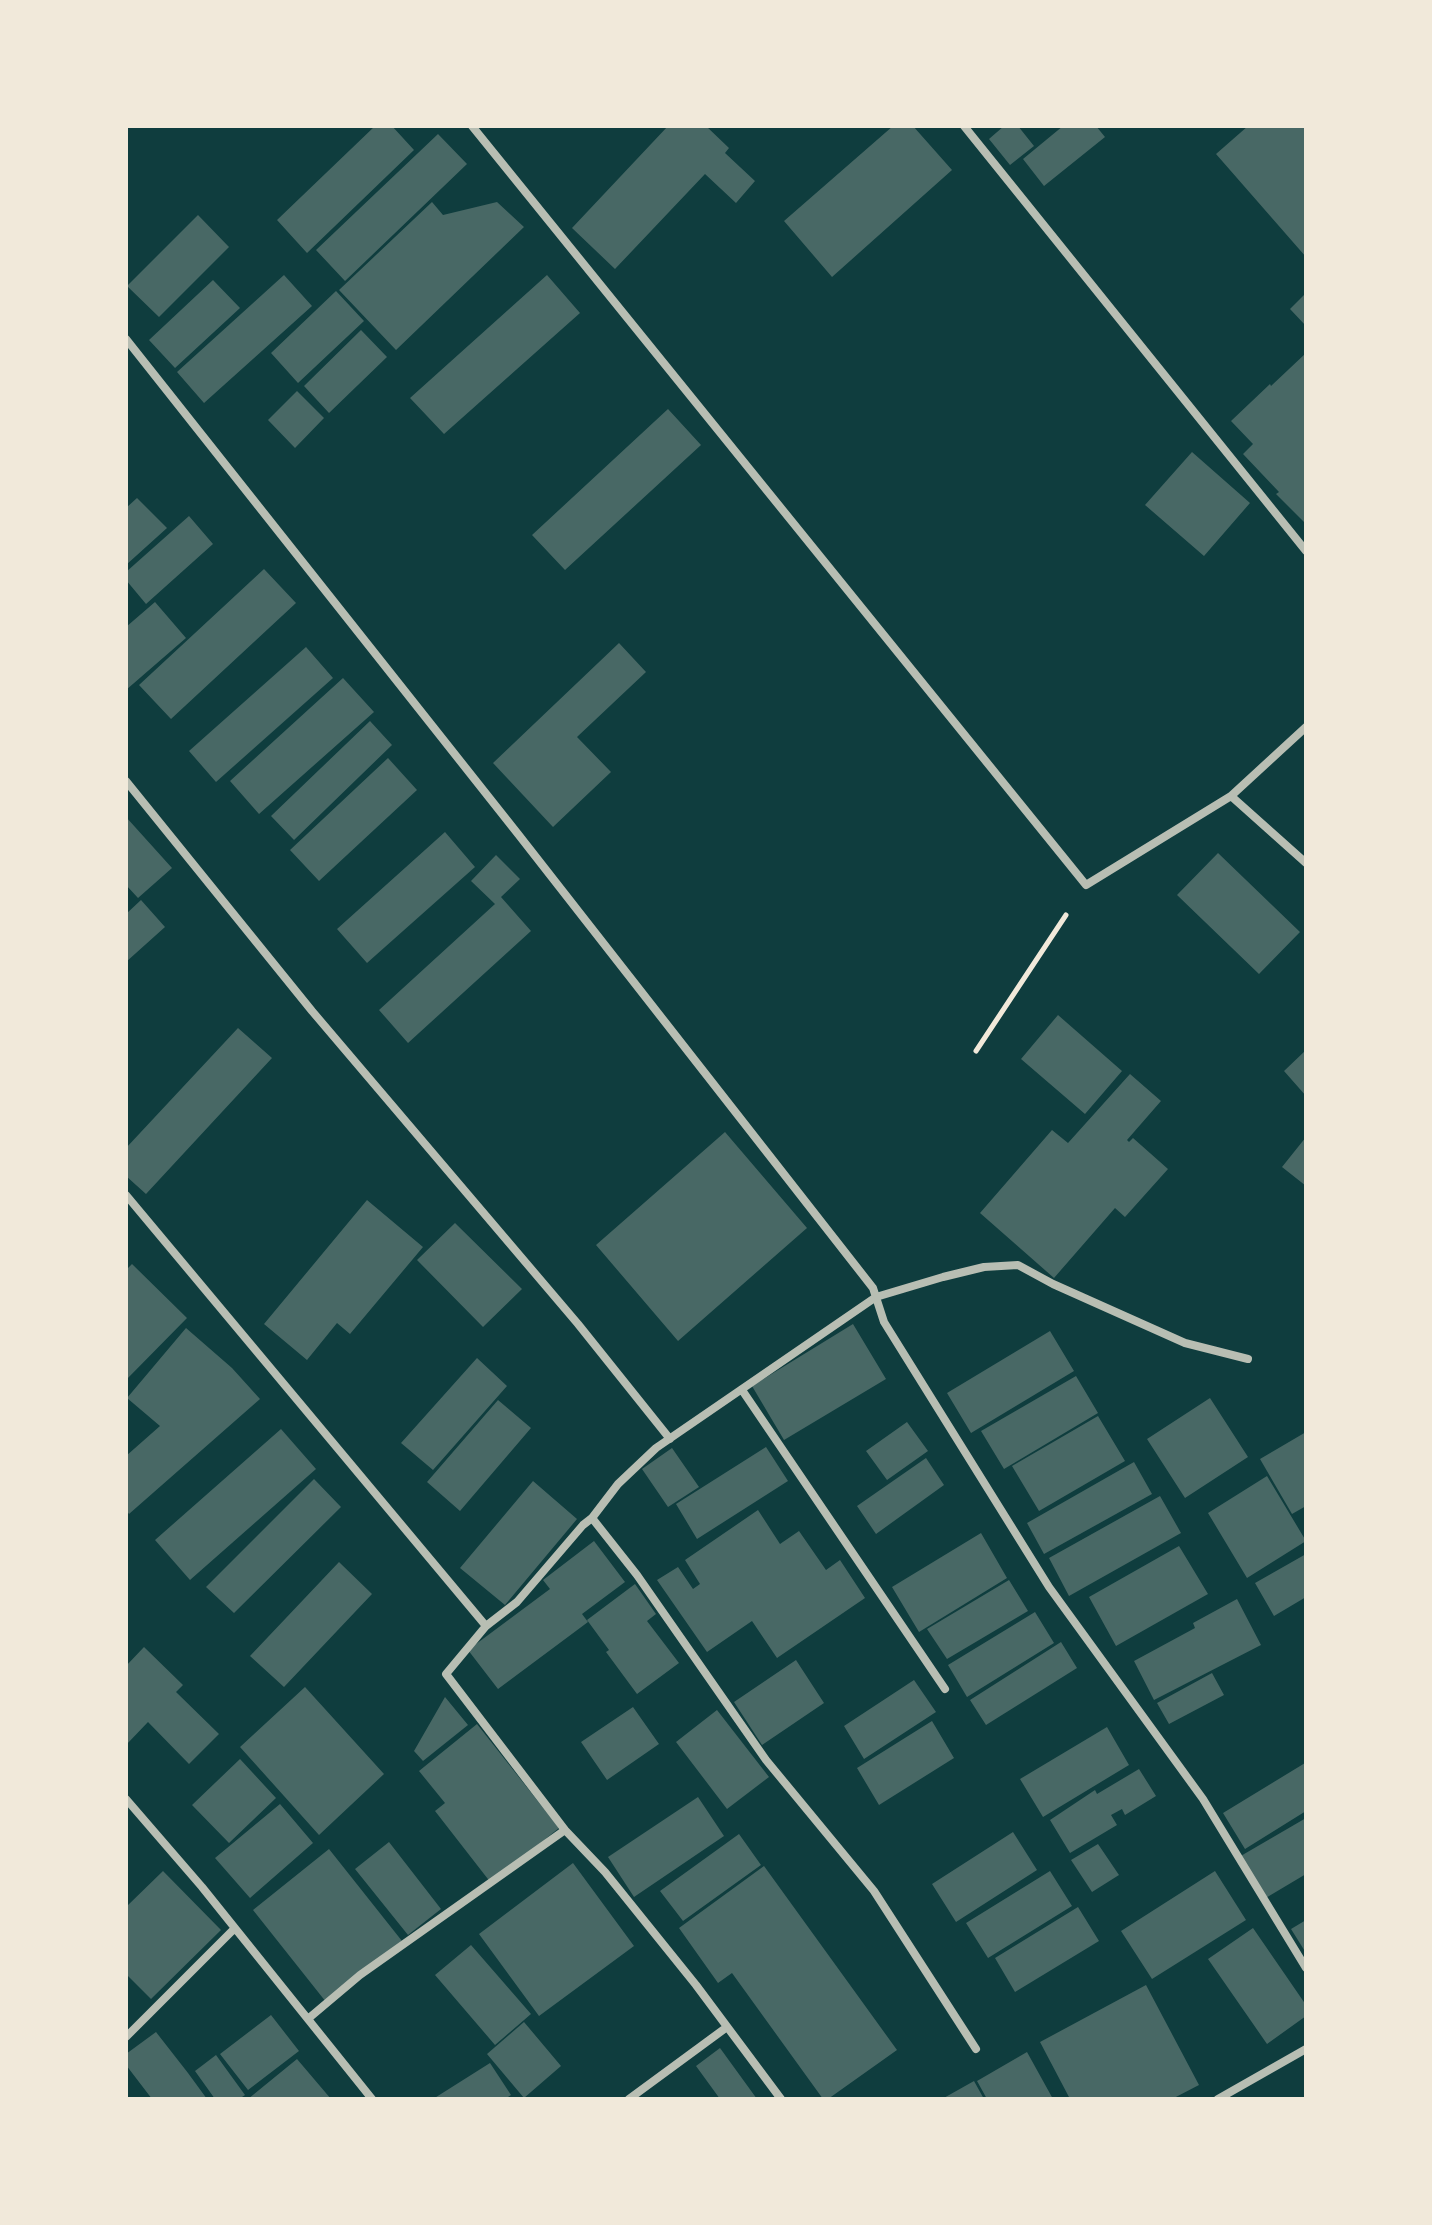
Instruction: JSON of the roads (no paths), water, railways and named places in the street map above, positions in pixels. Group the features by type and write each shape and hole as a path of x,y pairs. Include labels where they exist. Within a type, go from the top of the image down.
{"street":[{"path":"472,126 1086,885 1231,796 1306,727"},
{"path":"964,126 1306,551"},
{"path":"126,339 873,1288 884,1322 1049,1587 1203,1799 1306,1968"},
{"path":"126,781 312,1011 578,1324 670,1439"},
{"path":"1231,796 1306,863"},
{"path":"126,1195 486,1626"},
{"path":"781,2099 696,1985 605,1872 565,1830 446,1674 486,1626 517,1602 618,1484 656,1448 876,1297 970,1270 1018,1265 1053,1284 1185,1343 1248,1359"},
{"path":"742,1390 945,1689"},
{"path":"592,1518 637,1575 766,1760 874,1891 976,2049"},
{"path":"126,1799 309,2018 372,2099"},
{"path":"309,2018 360,1975 565,1830"},
{"path":"126,2037 235,1928"},
{"path":"629,2099 727,2027"},
{"path":"1218,2099 1306,2049"}]}
